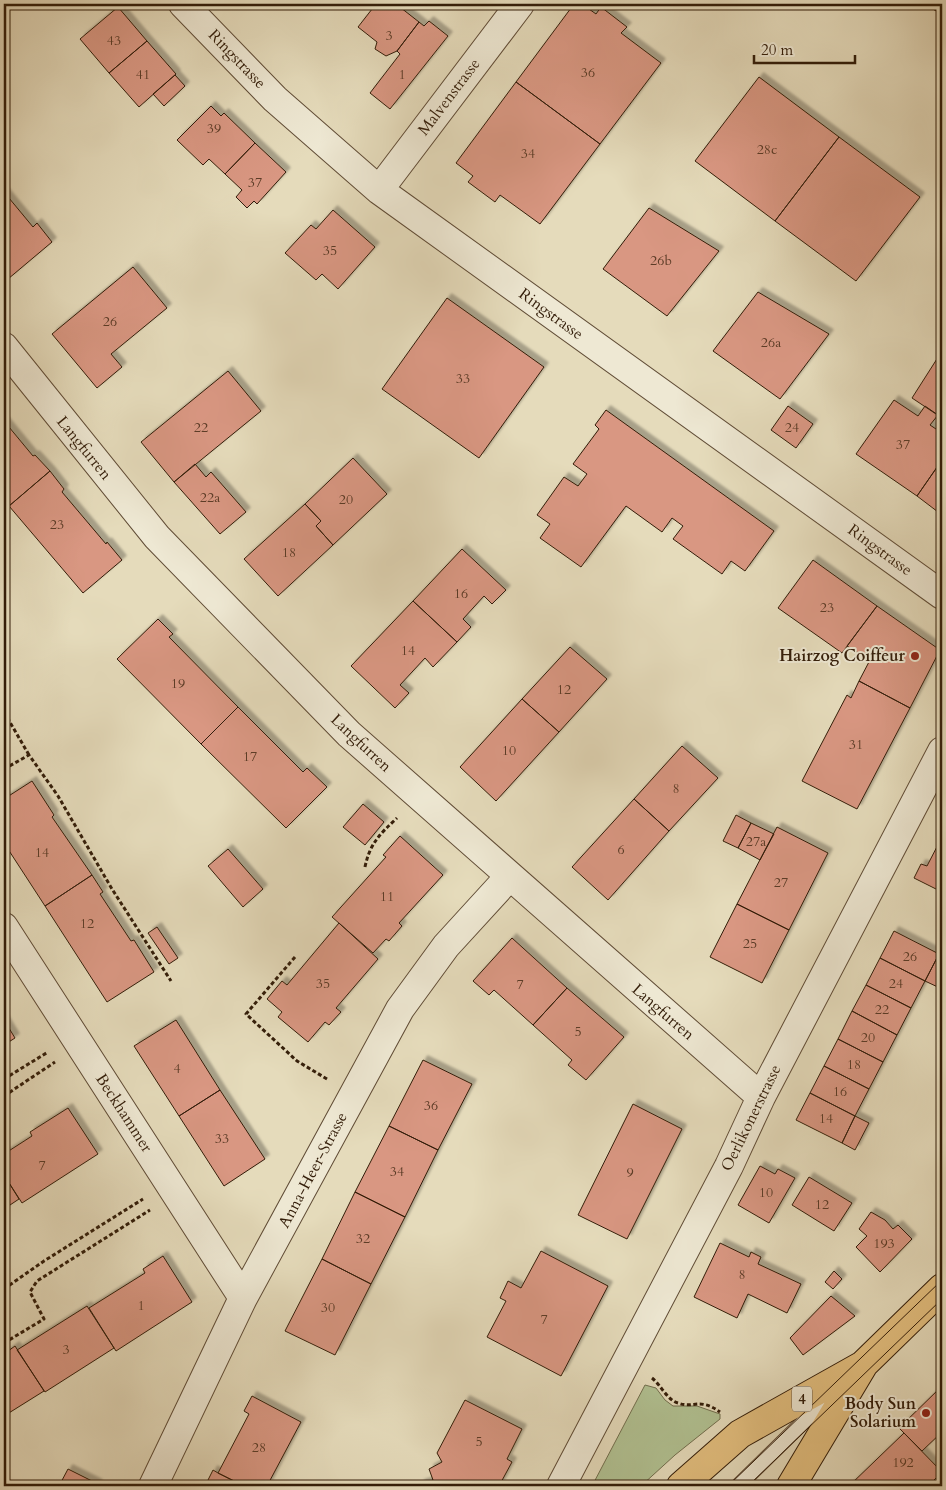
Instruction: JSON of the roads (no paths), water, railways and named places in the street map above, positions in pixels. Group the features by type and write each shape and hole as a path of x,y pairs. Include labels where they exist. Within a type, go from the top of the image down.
{"main road":[{"name":"4","path":"681,1486 740,1434 864,1364 942,1288"},
{"name":"4","path":"791,1486 864,1364"}],"street":[{"name":"Ringstrasse","path":"183,4 275,99 379,190 942,595"},
{"name":"Malvenstrasse","path":"379,190 520,4"},
{"name":"Langfurren","path":"4,347 156,538 349,734 509,877 761,1097"},
{"name":"Oerlikonerstrasse","path":"561,1486 729,1166 761,1097 942,751"},
{"name":"Anna-Heer-Strasse","path":"153,1486 243,1298 400,1009 446,946 509,877"},
{"name":"Beckhammer","path":"4,927 243,1298"}],"lane":[{"path":"738,1486 864,1364"}],"tram line":[{"path":"728,1486 942,1280"},
{"path":"748,1486 942,1299"}],"place":[{"name":"Hairzog Coiffeur","path":"915,656"},
{"name":"Body Sun Solarium","path":"926,1413"}]}
